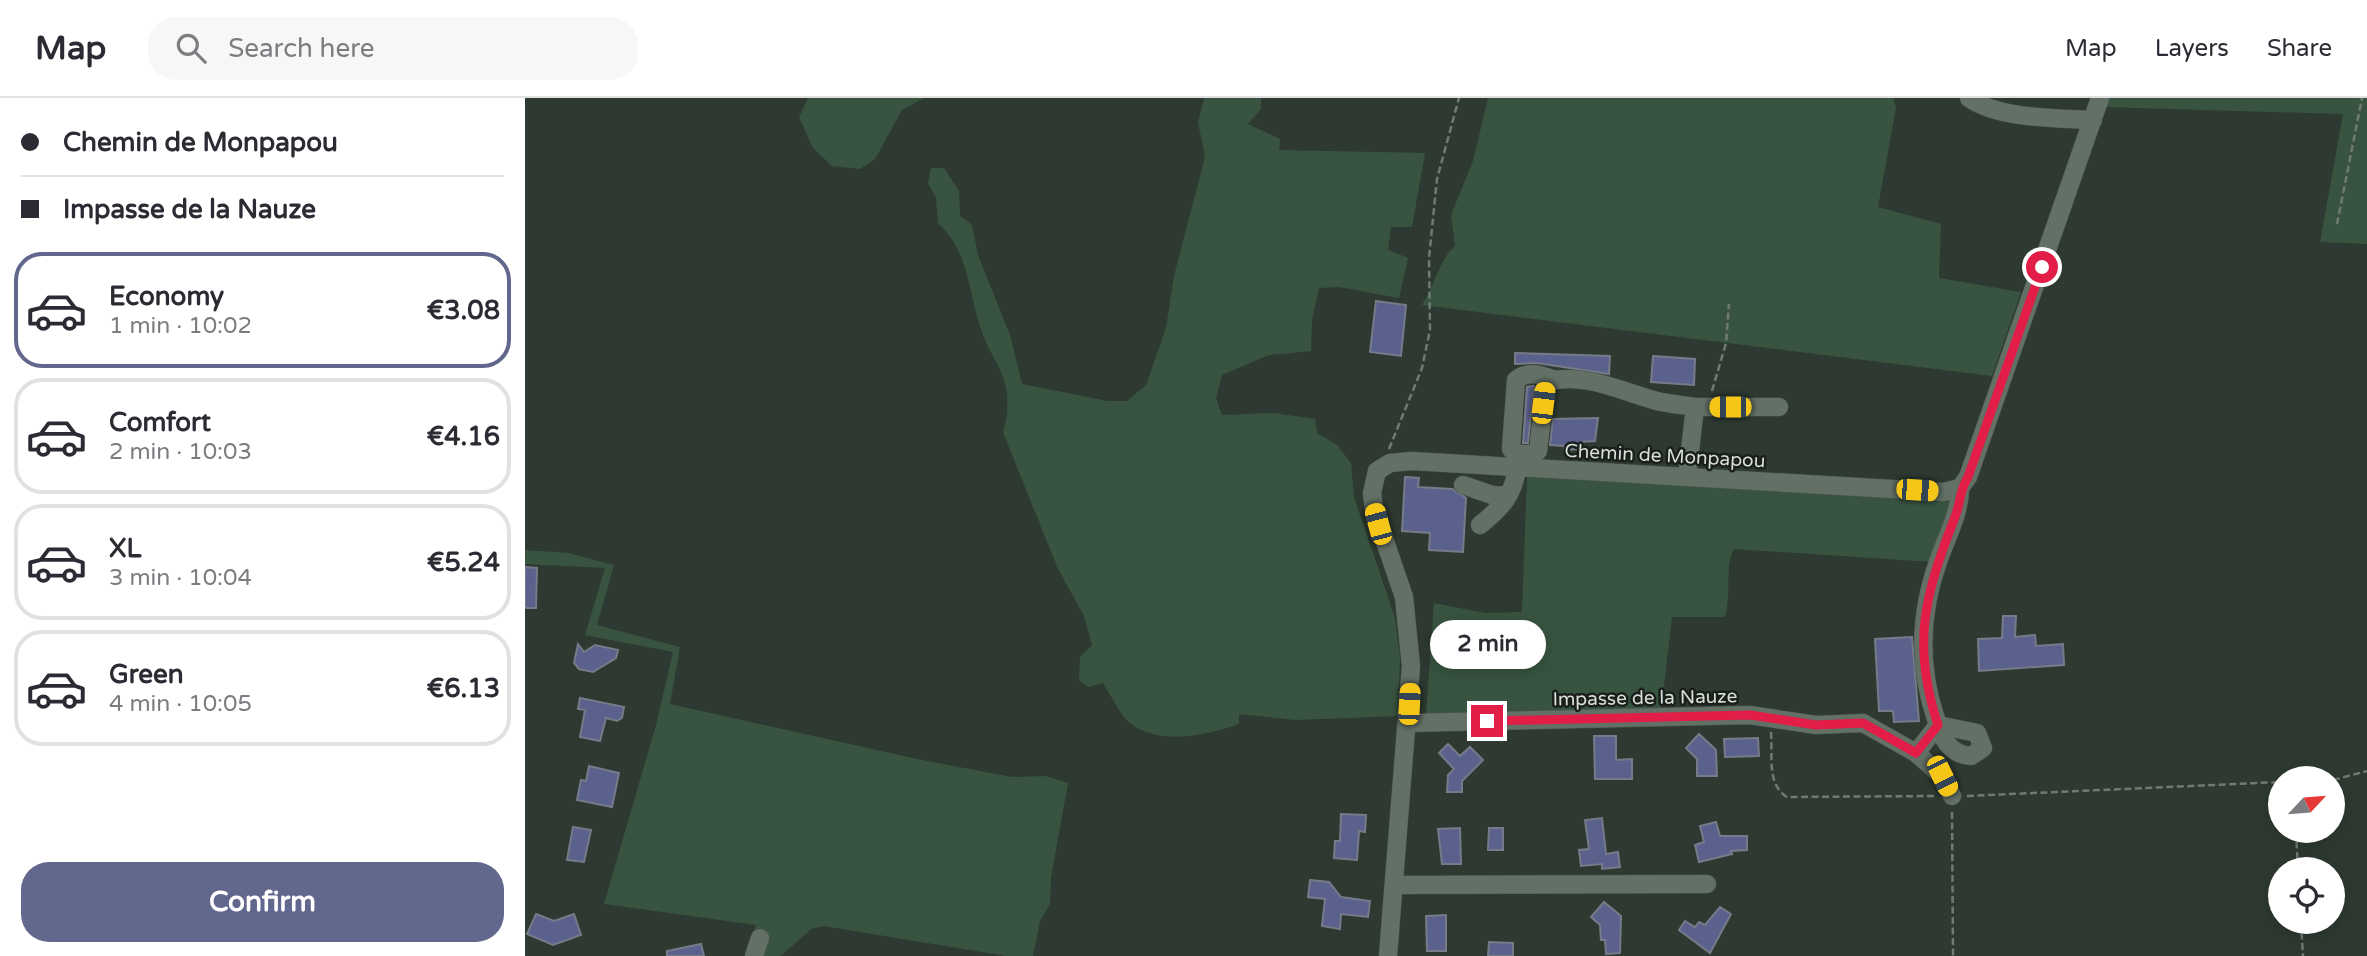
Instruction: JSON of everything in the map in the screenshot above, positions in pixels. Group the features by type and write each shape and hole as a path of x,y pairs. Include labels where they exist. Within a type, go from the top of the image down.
{"street":[{"path":"1969,98 1983,107 2046,118 2093,120"},
{"path":"1938,725 1969,729 1982,740 1983,748 1976,755 1957,753 1947,747 1938,725 1928,695 1922,653 1925,605 1957,511 1959,488 1968,477 2100,98"},
{"path":"1555,380 1610,384 1658,401 1700,407 1779,407"},
{"path":"1687,477 1700,407"},
{"name":"Chemin de Monpapou","path":"1390,463 1412,461 1943,492 1959,488"},
{"path":"1388,956 1411,666 1407,614 1399,579 1378,524 1372,493 1377,471 1390,463"},
{"path":"1480,525 1501,508 1515,485 1517,468"},
{"path":"1462,485 1492,495 1508,496"},
{"name":"Impasse de la Nauze","path":"1408,723 1750,715 1765,720 1816,725 1863,723 1916,753 1942,776"},
{"path":"1916,753 1938,725"},
{"path":"1952,796 1942,776 1957,753"},
{"path":"1395,885 1707,884"},
{"path":"754,956 760,938"}],"path":[{"path":"1390,463 1390,443 1422,368 1430,330 1429,258 1437,178 1459,98"},
{"path":"2337,224 2362,98"},
{"path":"1700,407 1722,363 1729,304"},
{"path":"1765,720 1771,730 1772,778 1777,791 1787,797 1952,796 2268,783"},
{"path":"2345,777 2367,771"},
{"path":"1952,796 1953,956"},
{"path":"2302,934 2303,956"}],"green space":[{"path":"808,98 924,98 902,110 875,159 860,169 832,166 813,148 799,117"},
{"path":"1204,98 1261,98 1261,109 1248,124 1280,139 1279,150 1425,153 1412,227 1391,227 1388,250 1408,258 1399,298 1339,287 1319,288 1312,320 1311,351 1269,355 1222,375 1216,398 1222,415 1274,413 1315,419 1317,433 1337,445 1351,463 1354,497 1395,618 1400,657 1398,716 1295,720 1239,714 1239,724 1199,735 1170,737 1143,731 1131,724 1119,711 1103,683 1088,687 1079,680 1080,657 1092,645 1084,616 1058,569 1003,432 1007,408 1005,384 983,335 963,261 949,235 938,223 936,197 928,184 931,168 944,168 959,191 960,216 972,225 978,255 1010,335 1022,384 1108,401 1127,401 1146,385 1166,328 1174,276 1205,157 1198,122"},
{"path":"1488,98 1893,98 1896,108 1878,207 1941,224 1939,278 2021,292 1992,376 1422,305 1446,257 1455,246 1451,215 1473,161"},
{"path":"2108,98 2367,98 2367,244 2320,242 2343,114 2105,107"},
{"path":"1527,477 1948,498 1952,501 1933,562 1734,549 1729,564 1725,617 1672,617 1661,711 1426,715 1434,603 1485,613 1522,612"},
{"path":"525,550 568,553 614,565 597,625 680,647 670,704 922,760 1012,777 1045,776 1068,783 1051,877 1050,904 1040,921 1033,956 1006,956 824,926 811,929 781,956 746,956 756,925 604,904 656,725 673,652 585,635 605,568 525,564"}],"building":[{"path":"1376,301 1406,305 1401,356 1370,352"},
{"path":"1515,353 1610,356 1609,374 1537,363 1515,364"},
{"path":"1653,356 1695,359 1694,385 1651,382"},
{"path":"1534,386 1528,443 1523,443 1527,387"},
{"path":"1598,418 1595,441 1579,442 1579,449 1564,450 1564,446 1550,445 1553,419"},
{"path":"1405,477 1419,478 1418,487 1452,489 1466,498 1463,552 1429,550 1430,533 1402,531"},
{"path":"525,567 537,568 536,608 525,608"},
{"path":"2003,616 2016,616 2015,637 2035,635 2036,646 2063,644 2064,665 1979,671 1978,639 2002,638"},
{"path":"1912,637 1919,721 1894,722 1893,711 1879,711 1875,639"},
{"path":"578,644 584,652 595,645 618,650 616,658 593,672 579,669 574,663"},
{"path":"580,698 624,707 622,718 617,721 606,718 600,741 580,737 585,710 578,709"},
{"path":"1699,734 1716,750 1717,776 1697,776 1697,759 1686,748"},
{"path":"1594,736 1616,736 1616,760 1632,759 1632,779 1595,779"},
{"path":"1758,738 1759,756 1725,757 1724,739"},
{"path":"1448,744 1460,756 1470,747 1483,760 1462,781 1462,792 1447,792 1448,775 1454,769 1439,753"},
{"path":"589,766 619,773 612,807 577,800 581,780 586,781"},
{"path":"1341,814 1366,815 1365,832 1359,831 1357,860 1334,858 1335,841 1340,841"},
{"path":"1602,818 1606,854 1618,852 1620,867 1602,869 1602,864 1581,866 1579,850 1589,849 1585,820"},
{"path":"1716,822 1720,836 1747,836 1747,850 1731,851 1732,854 1699,862 1695,845 1704,842 1700,826"},
{"path":"573,827 591,830 584,862 567,860"},
{"path":"1460,828 1461,864 1442,864 1438,829"},
{"path":"1489,828 1503,828 1503,850 1488,850"},
{"path":"1310,880 1329,882 1341,897 1370,901 1368,917 1341,914 1340,929 1322,926 1325,899 1308,897"},
{"path":"1604,902 1621,916 1620,953 1606,954 1600,925 1591,917"},
{"path":"1720,907 1731,914 1710,953 1679,930 1685,921 1695,927 1699,922 1705,925"},
{"path":"536,914 554,921 574,914 581,935 553,945 527,934"},
{"path":"1446,915 1446,951 1427,951 1426,916"},
{"path":"1489,942 1513,943 1513,956 1488,956"},
{"path":"701,944 704,956 667,956 667,951"}],"route":[{"path":"1487,721 1750,715 1765,720 1816,725 1863,723 1916,753 1938,725 1928,695 1922,653 1925,605 1957,511 1959,488 1968,477 2042,267"}]}
